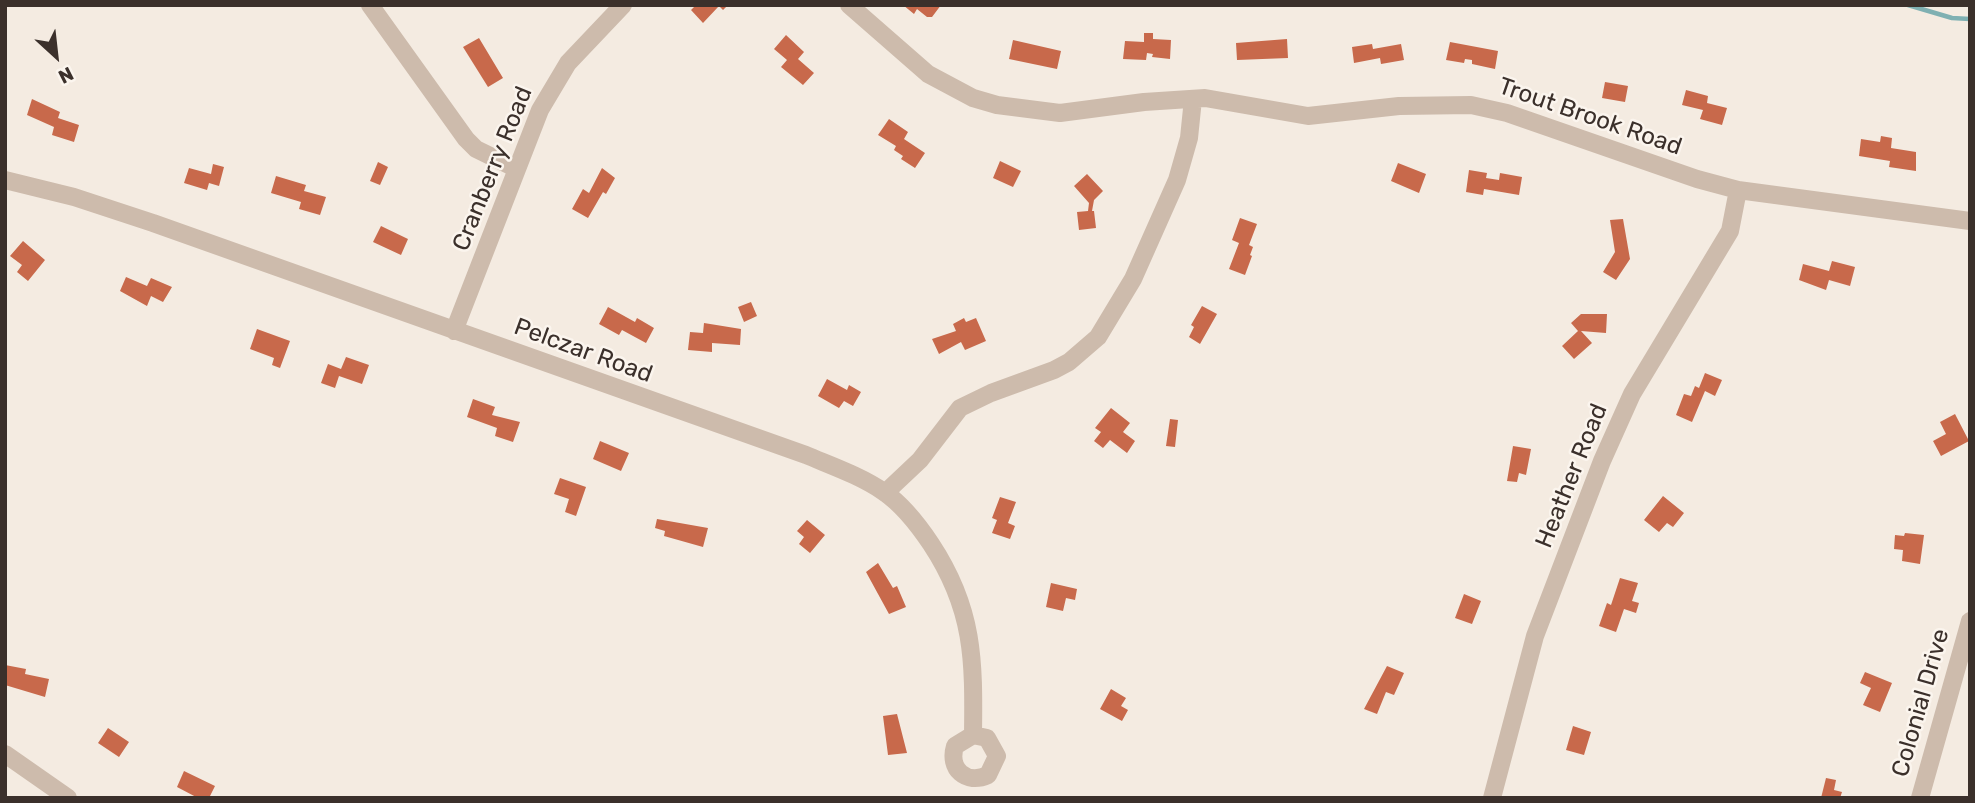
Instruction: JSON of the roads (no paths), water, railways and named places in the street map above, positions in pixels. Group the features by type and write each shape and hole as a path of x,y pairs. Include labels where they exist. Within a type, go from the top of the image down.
{"street":[{"path":"370,5 466,139 476,149 517,169"},
{"name":"Cranberry Road","path":"454,331 540,110 554,85 578,53 624,5"},
{"name":"Trout Brook Road","path":"849,5 928,74 973,98 997,105 1060,113 1144,102 1193,99 1308,117 1428,104 1489,108 1697,179 1738,190 1970,220"},
{"path":"885,493 920,460 960,408 991,393 1054,370 1069,362 1098,337 1133,279 1177,180 1189,138 1193,99"},
{"name":"Pelczar Road","path":"5,180 74,197 153,223 806,455 885,493 926,535 944,564 962,602 972,642 974,735"},
{"name":"Heather Road","path":"1492,798 1535,635 1602,461 1632,394 1730,231 1738,190"},
{"name":"Colonial Drive","path":"1920,798 1970,621"},
{"path":"5,754 44,791 68,798"}],"waterway":[{"path":"1908,5 1952,18 1970,19"}]}
